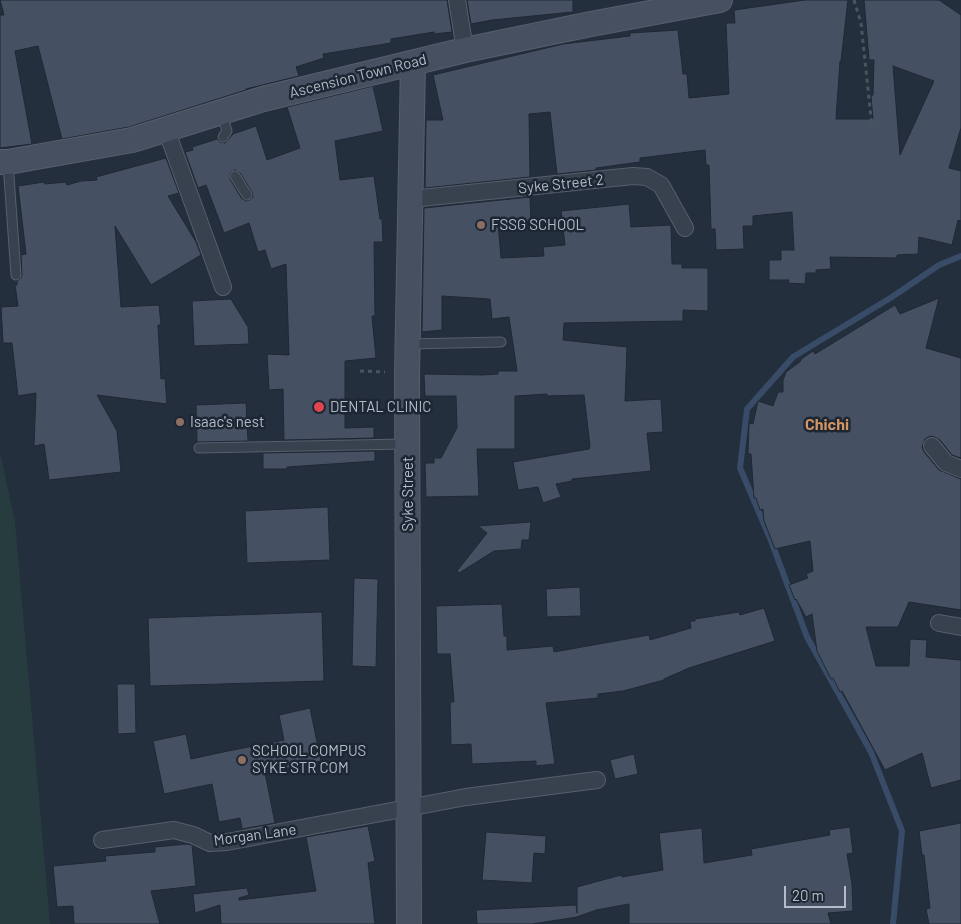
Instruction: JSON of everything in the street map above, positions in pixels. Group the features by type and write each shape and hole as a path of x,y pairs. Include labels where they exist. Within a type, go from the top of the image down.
{"main road":[{"name":"Ascension Town Road","path":"4,162 132,140 273,97 464,50 720,0"},
{"name":"Syke Street","path":"409,924 407,344 412,63"}],"street":[{"path":"457,0 464,50"},
{"path":"166,129 223,287"},
{"name":"Syke Street 2","path":"411,199 633,176 648,177 661,184 685,228"},
{"path":"932,446 946,463 961,469"},
{"path":"939,623 961,627"},
{"name":"Morgan Lane","path":"102,840 174,830 193,835 210,844 227,842 466,797 597,780"}],"lane":[{"path":"221,112 227,131 223,137"},
{"path":"4,162 16,275"},
{"path":"235,176 247,195"},
{"path":"407,344 501,342"},
{"path":"198,448 408,444"}],"path":[{"path":"854,0 861,23 872,127"}],"green space":[{"path":"0,453 15,522 50,924 0,924"}],"building":[{"path":"0,0 447,0 452,32 434,34 434,32 391,39 391,43 323,54 324,58 296,67 299,76 246,89 129,127 62,139 38,46 15,51 32,144 0,148 0,15 4,15"},
{"path":"467,0 573,0 573,12 492,20 471,24"},
{"path":"805,0 848,0 840,61 836,119 873,119 871,96 873,95 874,60 869,60 864,0 939,0 961,15 961,128 949,168 961,171 961,221 958,220 952,245 919,237 918,254 897,255 897,258 830,257 831,269 816,270 816,273 806,273 805,284 788,283 789,280 769,280 769,260 781,260 781,250 794,250 792,212 753,216 753,226 743,226 744,249 716,250 715,229 711,229 709,165 706,165 705,150 640,158 640,162 596,168 596,170 557,174 550,112 529,114 530,177 425,188 426,120 443,120 433,75 563,44 630,36 630,33 678,30 683,74 687,74 689,98 729,94 726,23 735,23 734,10","holes":["893,66 934,81 900,155"]},
{"path":"373,86 383,131 335,141 340,180 374,176 380,219 382,219 383,242 374,242 375,316 372,316 376,358 345,361 345,428 374,427 374,438 284,440 283,389 269,390 267,354 289,355 286,264 271,269 265,250 258,252 249,223 224,233 206,185 198,188 185,152 193,150 192,147 217,139 225,143 233,134 256,126 267,160 300,148 287,107","holes":["235,170 240,173 252,192 253,197 247,201 242,199 230,179 230,173"]},
{"path":"166,158 179,193 168,196 196,242 201,255 151,285 115,226 121,307 159,305 161,325 158,325 161,379 165,378 167,404 97,395 117,431 121,472 49,480 44,444 34,446 36,393 18,396 12,343 3,343 1,307 18,306 15,285 17,285 17,281 22,275 21,255 26,254 18,186 44,182 45,184 66,182 67,185 81,181 97,180 96,177"},
{"path":"530,197 531,221 498,222 501,258 544,256 543,247 565,245 561,211 629,204 631,227 671,225 672,264 682,264 682,268 708,268 708,311 683,310 683,321 564,323 563,340 627,347 625,401 661,399 663,432 647,433 651,471 572,479 572,481 556,484 561,497 543,503 538,487 518,490 513,462 589,449 590,446 584,395 547,396 547,394 515,396 515,449 477,449 479,496 426,497 425,463 434,463 434,458 441,458 457,428 456,396 425,396 424,374 482,375 498,374 498,371 517,371 509,317 492,319 490,299 442,296 442,330 422,332 424,208"},
{"path":"939,298 926,348 961,358 961,458 952,455 940,440 935,437 930,436 925,439 922,447 939,470 961,479 961,610 909,602 898,627 866,627 876,666 909,666 910,639 927,640 926,657 961,660 961,780 931,788 922,753 885,770 842,691 840,692 833,678 831,679 817,651 812,614 806,617 795,600 789,585 808,578 806,574 813,571 810,541 775,549 764,521 763,509 760,510 756,498 754,498 751,454 748,454 749,423 753,424 758,401 773,406 778,392 783,392 783,380 786,372 800,360 813,351 815,354 895,305 900,314"},
{"path":"231,299 248,327 249,344 194,346 192,301"},
{"path":"246,403 248,441 197,442 196,405"},
{"path":"375,451 375,461 287,467 287,469 263,469 263,453"},
{"path":"328,507 330,560 247,563 245,511"},
{"path":"531,522 529,540 522,540 521,549 494,551 459,573 457,571 487,533 478,526"},
{"path":"354,578 378,579 376,667 352,666"},
{"path":"580,587 581,616 547,617 546,589"},
{"path":"502,604 504,636 507,636 507,650 553,646 554,652 649,635 650,640 691,628 690,621 695,621 695,619 739,612 740,615 764,608 775,641 689,668 664,680 623,691 598,694 598,698 546,703 555,764 536,766 536,761 472,764 471,744 451,745 450,702 454,702 450,654 437,654 436,606"},
{"path":"322,612 324,681 150,686 148,618"},
{"path":"117,684 135,684 136,733 118,734"},
{"path":"310,708 321,761 265,773 275,823 242,829 240,818 219,822 212,784 164,794 153,741 186,734 191,759 284,740 279,715"},
{"path":"634,754 638,774 615,779 610,760"},
{"path":"961,823 961,924 929,924 926,909 930,908 924,855 922,855 919,831"},
{"path":"368,826 375,861 368,863 375,924 221,924 220,905 195,913 193,894 247,888 249,895 239,898 239,900 316,891 306,837"},
{"path":"850,827 853,853 847,854 852,884 853,911 828,913 831,924 629,924 629,904 596,910 577,917 532,924 477,924 476,910 576,905 577,913 577,887 621,875 622,877 663,870 659,833 702,828 704,863 752,855 751,849 830,835 829,830"},
{"path":"486,832 546,836 545,854 534,853 532,883 482,880"},
{"path":"192,845 196,886 151,891 160,924 74,924 73,906 57,907 53,866 106,861 105,856 155,852 155,847"}],"waterway":[{"path":"893,924 902,831 871,752 807,637 770,538 740,468 747,409 793,357 892,297 939,265 961,256"}],"place":[{"name":"FSSG SCHOOL","path":"481,225"},
{"name":"DENTAL CLINIC","path":"319,407"},
{"name":"Isaac's nest","path":"180,422"},
{"name":"SCHOOL COMPUS SYKE STR COM","path":"242,760"}],"district":[{"name":"Chichi","path":"827,425"}]}
